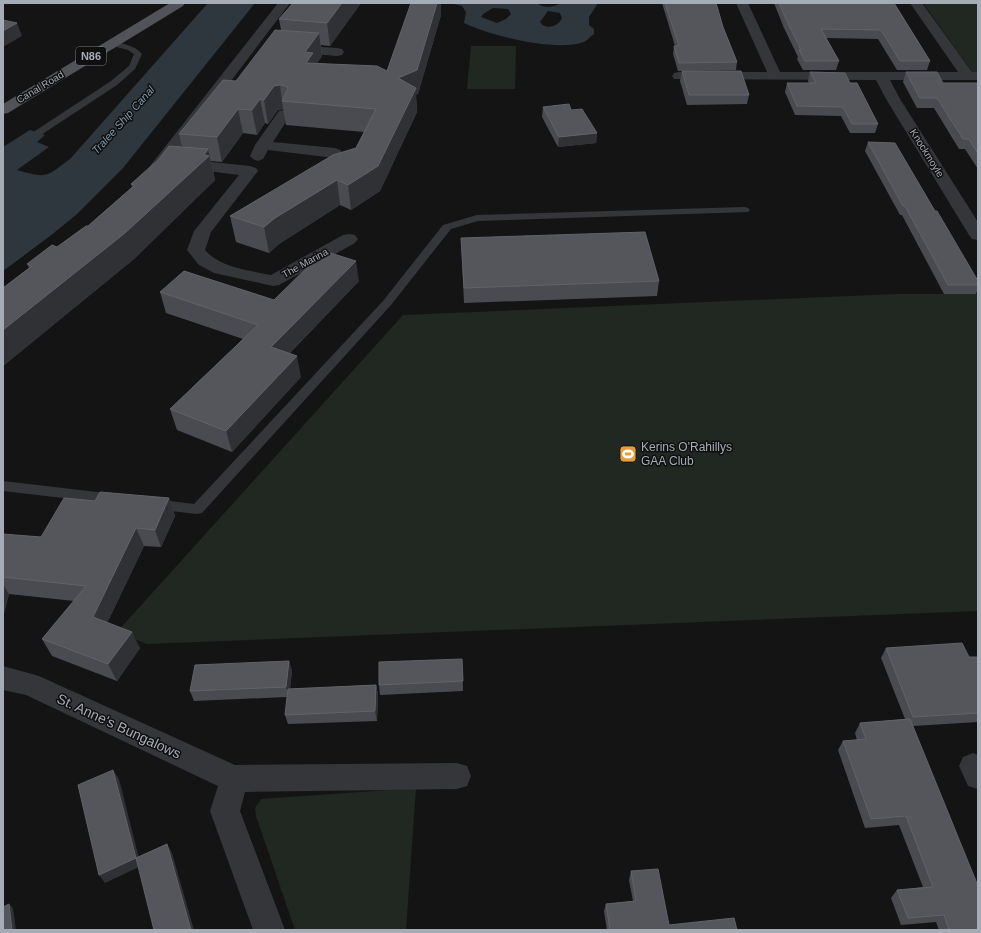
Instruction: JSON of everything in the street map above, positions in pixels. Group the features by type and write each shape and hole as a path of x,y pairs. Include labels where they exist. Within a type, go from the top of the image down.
{"main road":[{"name":"Canal Road","path":"3,110 179,3"}],"street":[{"path":"146,179 162,163 284,3"},
{"path":"742,3 775,75"},
{"path":"916,3 972,76"},
{"path":"252,45 267,47"},
{"path":"283,48 337,52"},
{"path":"679,76 972,76"},
{"name":"Knockmoyle","path":"881,76 893,99 977,231"},
{"name":"The Marina","path":"284,114 263,145 250,172 203,231 196,250 205,261 220,269 273,281 349,239"},
{"path":"263,145 335,153"},
{"path":"162,163 250,172"},
{"name":"St. Anne's Bungalows","path":"3,678 30,684 234,779 457,776"},
{"path":"234,779 225,811 269,930"}],"lane":[{"path":"38,133 114,83 132,67 138,54 131,48 112,43"},
{"path":"142,503 197,509 387,303 447,227 477,218 745,210"},
{"path":"3,486 127,501"}],"shaded area":[{"path":"923,3 978,3 978,73 973,73"},
{"path":"471,46 516,46 515,89 467,89"},
{"name":"Kerins O'Rahillys GAA Club","path":"896,294 978,294 978,611 147,644 117,632 403,315"},
{"path":"416,788 406,930 295,930 256,816 255,808 261,799"}],"water":[{"name":"Tralee Ship Canal","path":"208,3 255,3 123,168 76,215 3,271 3,147 30,130 45,135 37,142 49,147 17,170 35,175 51,173 71,158"},
{"path":"450,3 537,3 548,7 561,3 598,3 589,17 589,25 594,29 594,34 584,42 572,45 540,44 490,33 464,23 466,12 462,6","holes":["493,8 508,9 511,14 506,19 497,23 481,17","548,11 560,13 562,18 558,23 549,27 540,22"]}],"building":[{"path":"293,3 342,3 327,23 279,19"},
{"path":"411,3 437,3 417,70 398,78 416,88 378,166 348,185 337,180 275,218 264,227 230,216 333,155 356,148 376,109 282,101 288,89 286,86 280,85 274,86 264,100 260,99 252,110 238,109 217,137 179,134 223,80 236,81 275,30 319,33 305,52 313,53 306,63 377,66 387,71"},
{"path":"665,3 716,3 723,27 737,62 679,63 674,46 679,46"},
{"path":"779,3 894,3 930,61 900,61 881,30 821,29 839,61 805,61"},
{"path":"3,20 17,23 3,31"},
{"path":"682,71 741,71 749,95 689,95"},
{"path":"810,72 845,73 850,83 857,83 878,124 852,124 843,107 797,106 787,83 816,83"},
{"path":"906,72 937,72 943,83 978,83 978,154 969,139 963,139 937,98 920,98"},
{"path":"569,104 571,110 582,109 597,133 559,137 543,107"},
{"path":"868,142 895,143 978,281 978,285 948,285"},
{"path":"169,146 208,149 204,155 209,156 125,233 3,330 3,288 32,266 27,264 52,245 57,247 88,226 135,185 131,184 158,160"},
{"path":"645,232 659,281 464,288 461,238"},
{"path":"324,251 356,261 271,347 297,356 226,431 170,409 258,325 160,292 184,271 274,300"},
{"path":"100,492 169,498 155,530 136,528 93,617 132,632 108,664 42,639 86,586 3,577 3,534 41,537 64,498 95,501"},
{"path":"962,643 969,657 978,657 978,713 913,717 886,648"},
{"path":"462,659 463,681 379,685 379,662"},
{"path":"289,661 286,687 190,691 195,665"},
{"path":"376,685 375,711 285,715 288,689"},
{"path":"910,719 978,886 978,930 949,930 944,915 908,918 897,890 933,887 906,816 871,819 843,741 866,739 860,723"},
{"path":"113,770 136,858 99,875 78,785"},
{"path":"167,844 191,930 154,930 136,858"},
{"path":"658,869 669,925 734,918 737,930 610,930 606,904 636,901 631,871"},
{"path":"9,904 12,930 3,930 3,907"}],"place":[{"name":"Kerins O'Rahillys GAA Club","path":"628,454"}]}
